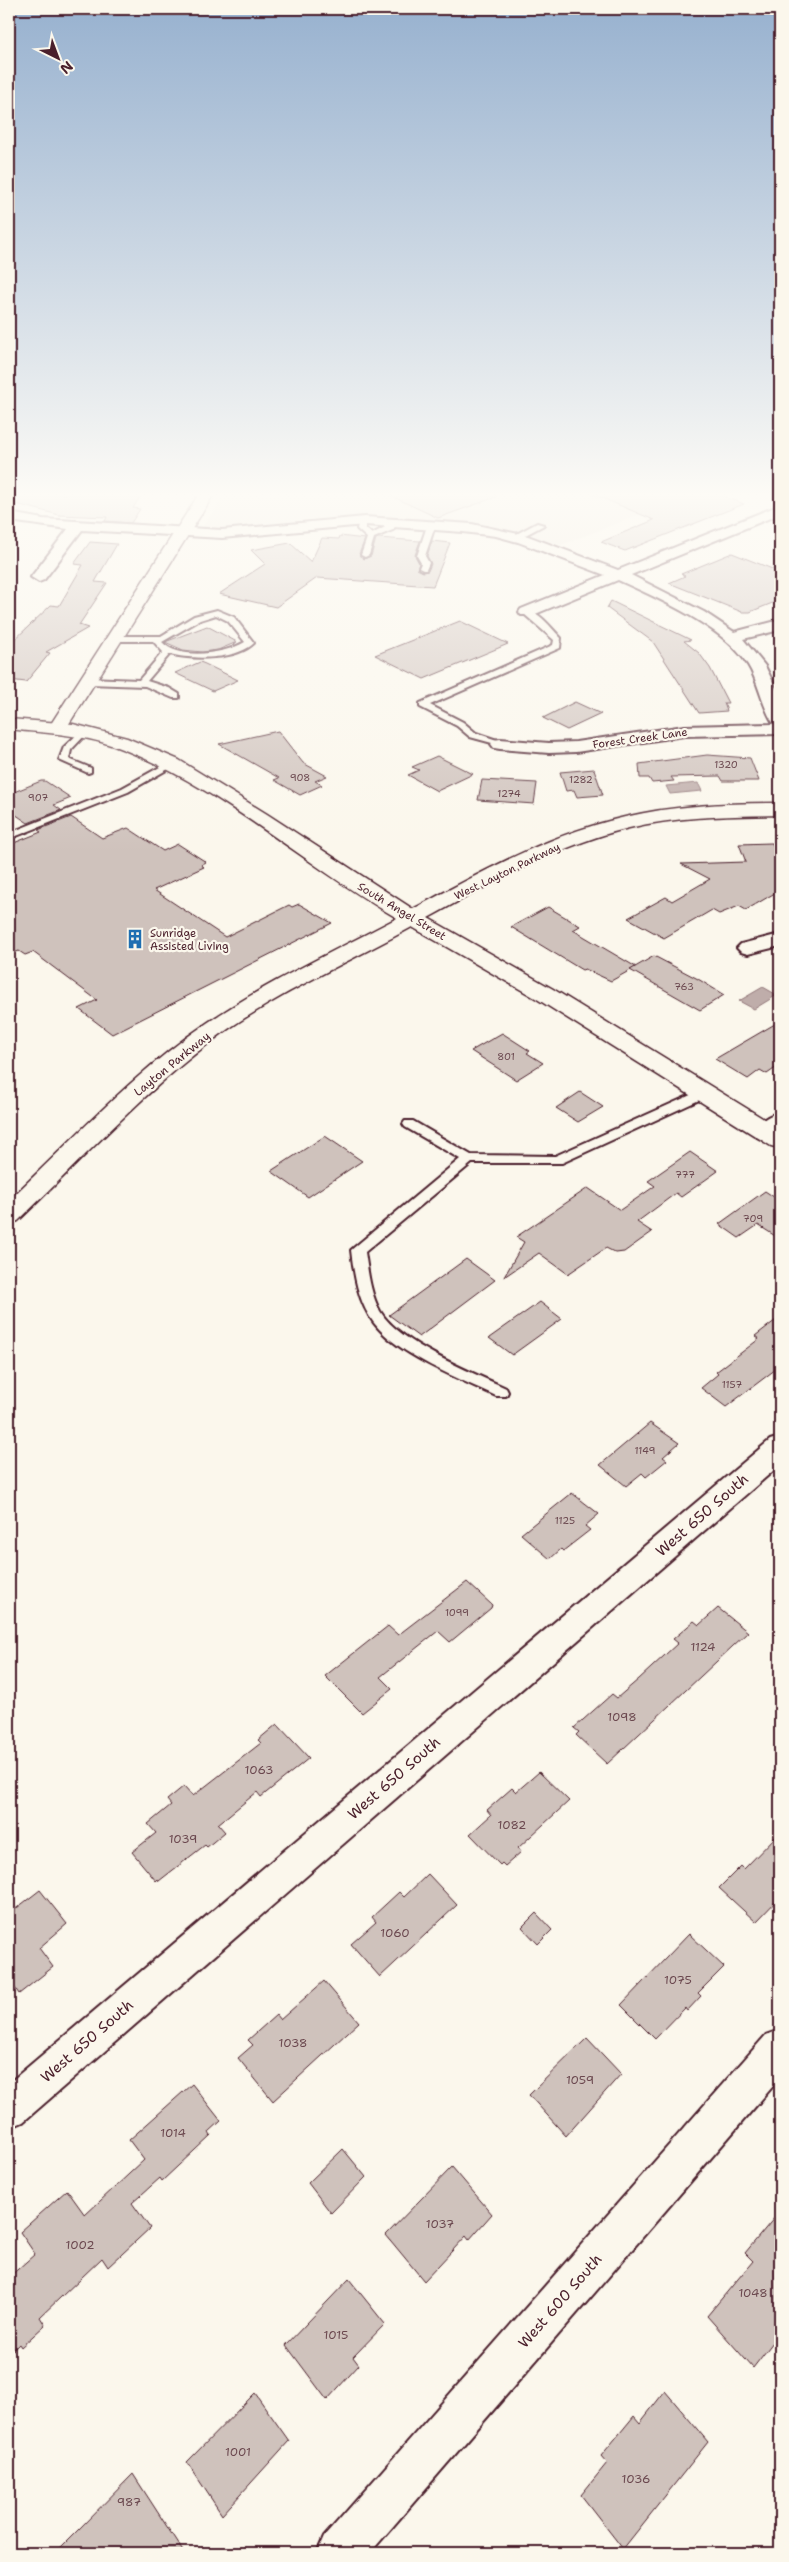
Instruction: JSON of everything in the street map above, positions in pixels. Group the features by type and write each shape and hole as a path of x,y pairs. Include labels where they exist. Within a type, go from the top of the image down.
{"main road":[{"path":"58,727 131,614"},
{"name":"South Angel Street","path":"9,724 58,727 83,732 120,742 172,764 260,818 384,902 545,994 704,1093 775,1130"},
{"name":"West Layton Parkway","path":"413,918 544,850 603,828 655,816 709,810 780,809"},
{"name":"Layton Parkway","path":"9,1215 142,1088 196,1043 294,982 413,918"}],"street":[{"path":"693,614 732,637 746,651 762,674 780,720"},
{"path":"732,637 780,625"},
{"name":"Forest Creek Lane","path":"500,744 549,748 576,747 684,732 780,729"},
{"path":"748,948 780,940"},
{"name":"West 650 South","path":"9,2108 780,1448"},
{"name":"West 600 South","path":"340,2553 780,2049"}],"lane":[{"path":"115,638 156,640 170,635 197,618 212,614"},
{"path":"156,640 168,651 202,654 235,650 250,644 231,619 220,614"},
{"path":"500,744 473,735 460,724 423,705 557,646 558,640 529,614"},
{"path":"141,683 168,651"},
{"path":"88,681 141,683 160,686 176,696"},
{"path":"83,732 67,749 64,760 88,770"},
{"path":"9,836 125,790 172,764"},
{"path":"408,1124 469,1159 557,1160 704,1093"},
{"path":"469,1159 358,1250 362,1281 379,1320 398,1337 449,1367 501,1392"}],"shaded area":[{"path":"698,783 702,791 670,794 666,786"},
{"path":"763,987 777,995 754,1009 739,1001"}],"building":[{"path":"42,614 87,614 79,625 88,628 46,652 50,653 26,682 9,680 9,645"},
{"path":"615,614 637,614 691,640 684,641 699,653 710,668 728,703 724,703 727,711 699,713 653,642"},
{"path":"460,621 508,644 424,679 375,655"},
{"path":"207,626 237,642 218,650 202,652 183,650 165,642"},
{"path":"200,662 238,680 213,691 175,673"},
{"path":"575,702 601,714 567,730 543,718"},
{"path":"278,731 303,763 327,776 315,781 322,785 300,795 274,780 279,778 219,744"},
{"path":"707,755 750,758 759,781 723,781 720,776 671,777 674,781 652,783 649,778 640,778 639,764"},
{"path":"437,756 473,774 437,791 408,775 419,770 412,767"},
{"path":"594,769 603,795 577,797 574,790 566,791 560,772"},
{"path":"482,780 537,783 534,804 478,800"},
{"path":"45,781 71,798 54,805 61,810 28,823 9,810 9,794"},
{"name":"Sunridge Assisted Living","path":"71,817 102,838 128,828 163,851 178,844 206,862 201,865 204,867 154,890 225,937 289,905 292,907 299,904 332,923 112,1034 79,1009 97,1000 33,952 25,955 19,951 9,955 9,845 41,832 38,830"},
{"path":"772,843 780,859 780,890 746,910 739,906 719,914 712,910 664,938 628,918 666,897 672,901 710,879 681,864 746,862 739,844"},
{"path":"548,907 580,926 573,930 636,967 611,981 585,969 582,970 511,927"},
{"path":"654,956 724,995 700,1010 630,970"},
{"path":"780,1021 780,1065 767,1074 760,1070 748,1079 715,1059"},
{"path":"502,1033 530,1051 527,1053 543,1063 516,1080 471,1051"},
{"path":"580,1092 603,1107 578,1122 556,1108"},
{"path":"325,1136 362,1161 308,1197 271,1171"},
{"path":"690,1152 718,1171 681,1197 676,1193 637,1222 652,1232 624,1252 616,1253 606,1248 568,1274 539,1253 504,1277 524,1242 516,1237 588,1188 620,1210 655,1186 648,1181"},
{"path":"765,1191 780,1201 780,1239 758,1225 739,1238 719,1224"},
{"path":"466,1259 495,1280 419,1337 389,1315"},
{"path":"540,1302 562,1319 512,1355 489,1338"},
{"path":"780,1317 780,1366 726,1407 701,1388 718,1374 716,1372 759,1339 755,1336"},
{"path":"650,1423 679,1443 663,1457 667,1460 646,1477 642,1473 626,1486 600,1465"},
{"path":"572,1493 599,1514 585,1526 590,1530 563,1551 561,1549 550,1559 521,1534"},
{"path":"467,1582 492,1605 491,1608 450,1642 438,1631 380,1677 392,1689 362,1713 325,1676 388,1626 398,1635"},
{"path":"718,1608 748,1632 607,1764 576,1735 579,1732 574,1728 612,1694 617,1698 639,1679 678,1643 673,1639 694,1621 699,1625"},
{"path":"277,1724 309,1758 261,1797 257,1792 218,1824 225,1832 207,1847 205,1845 159,1881 158,1879 156,1881 132,1852 156,1833 148,1824 171,1805 167,1800 184,1786 193,1796 261,1743 258,1740"},
{"path":"539,1772 569,1801 518,1848 521,1852 505,1866 502,1863 500,1865 470,1834 491,1815 487,1810 512,1788 516,1792"},
{"path":"780,1832 780,1897 756,1922 719,1888 741,1866 744,1869"},
{"path":"428,1874 457,1905 380,1977 351,1944 376,1922 372,1917 399,1892 404,1897"},
{"path":"40,1890 67,1924 39,1948 53,1967 19,1994 9,1979 9,1914"},
{"path":"536,1913 552,1930 538,1944 522,1927"},
{"path":"689,1934 724,1967 698,1993 701,1996 687,2011 685,2008 655,2039 621,2005"},
{"path":"324,1981 359,2022 273,2101 238,2058 253,2045 248,2040 276,2015 280,2020"},
{"path":"587,2038 621,2074 566,2136 529,2095"},
{"path":"192,2084 221,2121 209,2132 211,2135 162,2181 160,2178 132,2203 150,2228 108,2267 102,2258 40,2317 45,2325 21,2347 19,2344 9,2354 9,2277 35,2254 20,2232 67,2190 85,2215 144,2160 129,2140"},
{"path":"343,2149 366,2177 331,2213 308,2183"},
{"path":"452,2167 492,2214 469,2240 466,2236 424,2281 386,2235"},
{"path":"780,2211 780,2333 753,2368 707,2316 753,2261 745,2253"},
{"path":"349,2279 385,2324 353,2357 359,2365 327,2400 286,2345"},
{"path":"665,2391 708,2442 623,2549 581,2495 607,2463 601,2456 634,2416 640,2423"},
{"path":"255,2393 289,2441 222,2515 187,2462"},
{"path":"133,2474 184,2553 55,2553 79,2529"}],"place":[{"name":"Sunridge Assisted Living","path":"135,939"}]}
